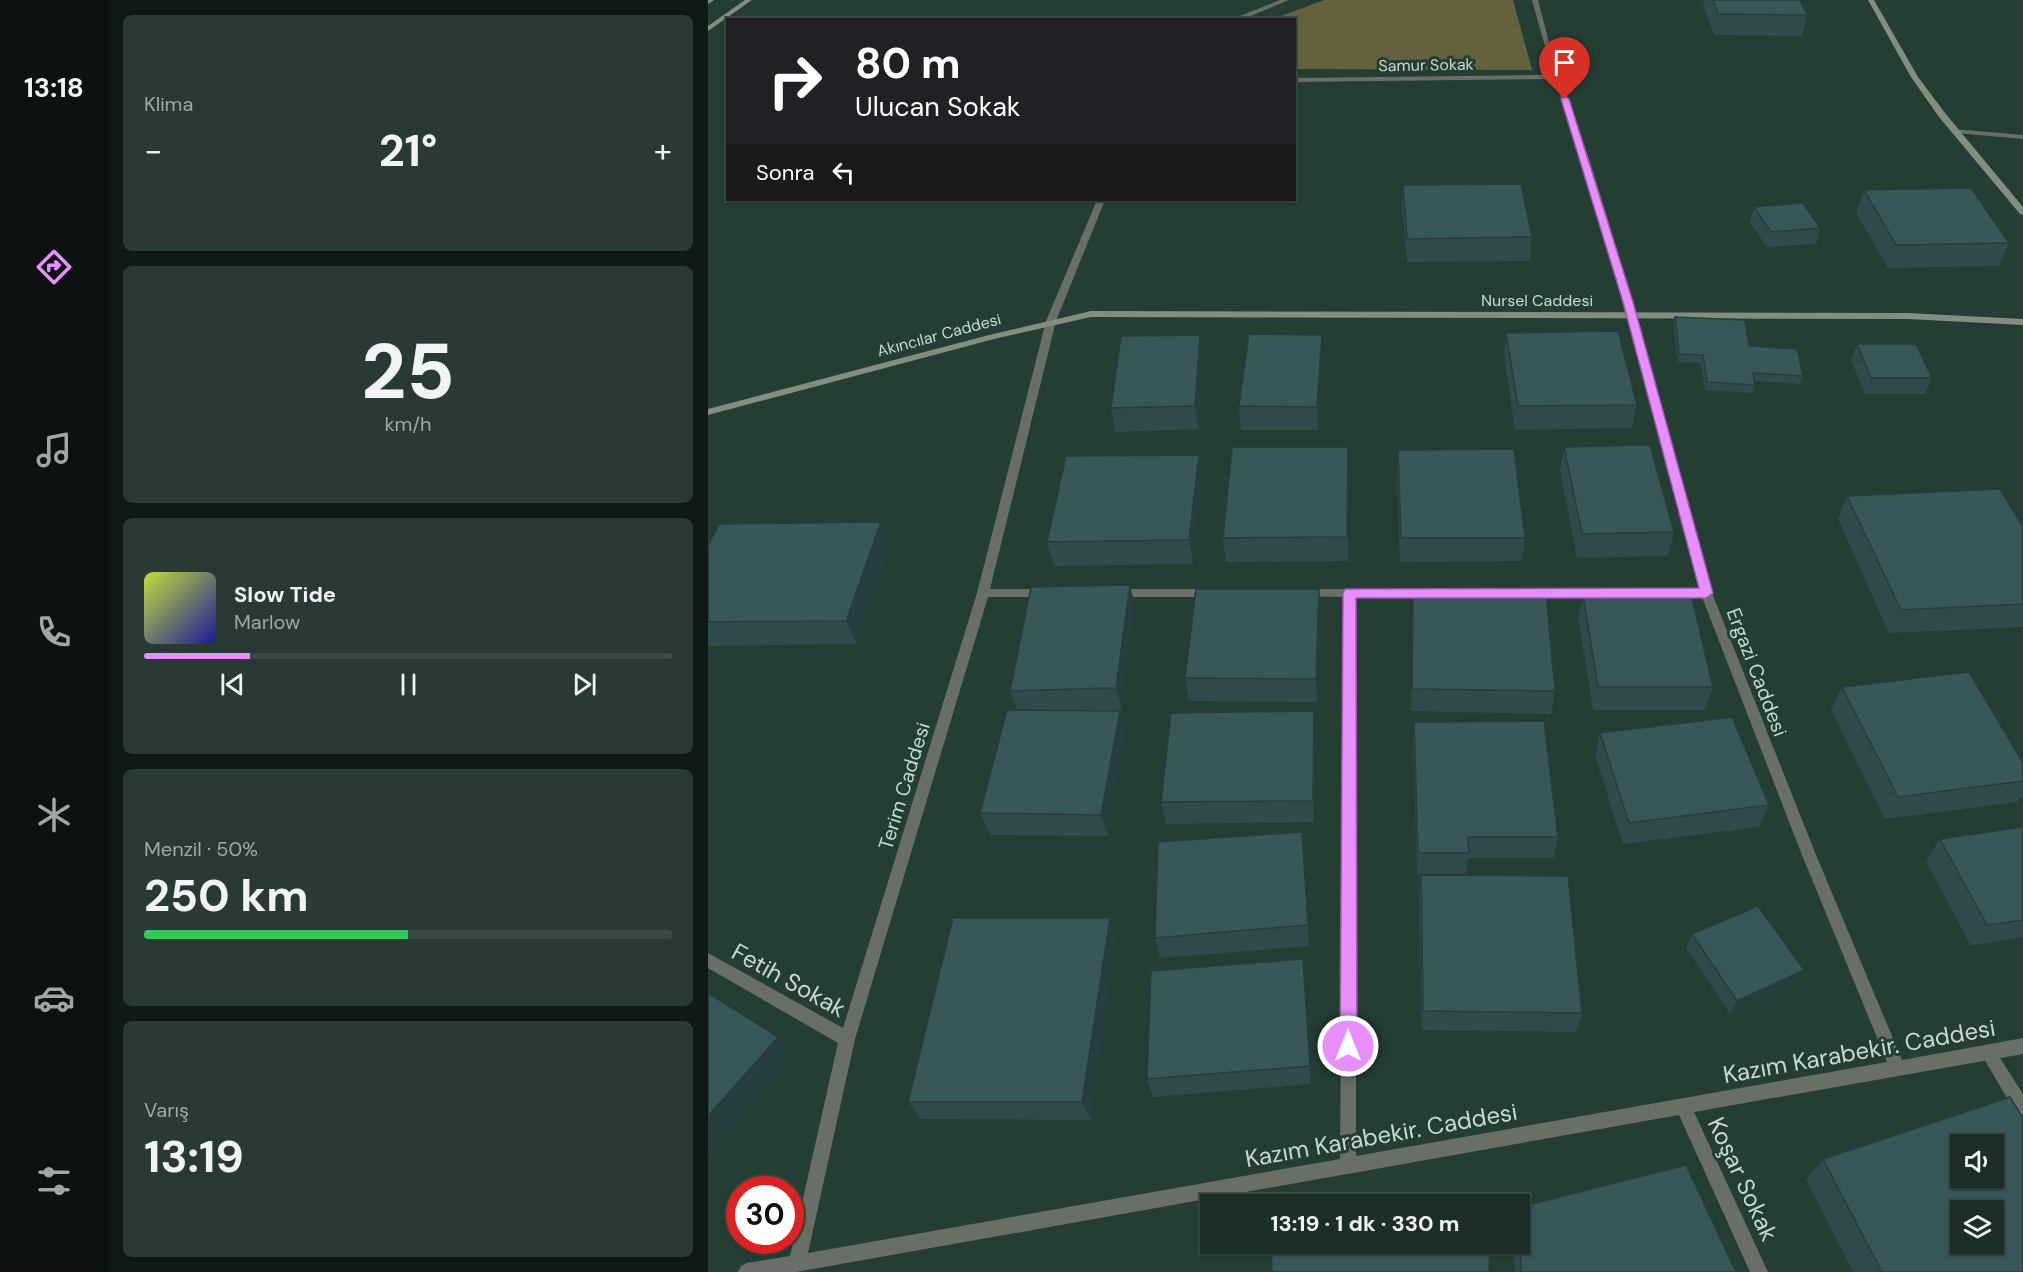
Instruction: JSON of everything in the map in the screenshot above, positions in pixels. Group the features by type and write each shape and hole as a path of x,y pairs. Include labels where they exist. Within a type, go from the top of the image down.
{"street":[{"path":"708,29 749,0"},
{"path":"1237,18 1263,4 1286,0"},
{"name":"Ergazi Caddesi","path":"1535,0 1632,316 1706,593 1807,850 1898,1069"},
{"path":"1871,0 1915,77 2023,212"},
{"name":"Samur Sokak","path":"1296,80 1557,77"},
{"path":"1956,131 2023,137"},
{"path":"1051,321 1101,201"},
{"name":"Nursel Caddesi","path":"1051,321 1091,314 1908,316 2023,322"},
{"name":"Akıncılar Caddesi","path":"708,412 1051,321"},
{"name":"Terim Caddesi","path":"797,1263 847,1039 983,593 1051,321"},
{"path":"983,593 1054,593"},
{"path":"1102,593 1220,593"},
{"path":"1291,593 1433,593"},
{"path":"1348,1165 1350,593"},
{"path":"1516,593 1706,593"},
{"name":"Fetih Sokak","path":"708,960 847,1039"},
{"name":"Kazım Karabekir. Caddesi","path":"747,1272 2023,1046"},
{"path":"1988,1052 2023,1109"},
{"name":"Koşar Sokak","path":"1683,1106 1760,1272"}],"shaded area":[{"path":"1324,0 1513,0 1532,70 1296,69 1296,18 1276,18"}],"building":[{"path":"1713,0 1800,0 1807,15 1718,14"},
{"path":"1521,184 1532,237 1407,239 1403,185"},
{"path":"1971,188 2009,243 1896,245 1864,190"},
{"path":"1803,203 1820,228 1771,232 1754,207"},
{"path":"1675,317 1745,320 1749,346 1797,349 1803,376 1753,373 1755,385 1707,382 1703,355 1679,354"},
{"path":"1618,331 1637,405 1518,406 1506,333"},
{"path":"1249,334 1322,335 1317,407 1239,406"},
{"path":"1200,335 1195,406 1111,408 1121,336"},
{"path":"1857,344 1916,344 1932,378 1871,378"},
{"path":"1650,445 1674,532 1582,534 1564,447"},
{"path":"1232,447 1348,447 1347,537 1223,538"},
{"path":"1514,449 1525,538 1401,538 1398,450"},
{"path":"1199,455 1189,540 1047,542 1066,456"},
{"path":"2000,489 2023,527 2023,604 1901,610 1847,496"},
{"path":"881,522 846,621 708,622 708,546 719,524"},
{"path":"1130,585 1116,688 1010,691 1031,587"},
{"path":"1196,589 1319,589 1316,679 1185,678"},
{"path":"1413,589 1546,592 1555,691 1412,689"},
{"path":"1691,594 1713,687 1598,687 1583,595"},
{"path":"1969,672 2023,763 2023,781 1898,797 1842,687"},
{"path":"1007,710 1120,711 1101,815 980,813"},
{"path":"1314,711 1313,801 1161,802 1171,713"},
{"path":"1732,717 1769,805 1629,823 1600,733"},
{"path":"1544,721 1558,837 1468,837 1469,853 1418,853 1414,722"},
{"path":"2023,827 2023,920 1987,925 1940,839"},
{"path":"1302,832 1308,925 1155,938 1158,842"},
{"path":"1421,875 1568,876 1582,1013 1423,1011"},
{"path":"1758,906 1804,970 1737,1001 1692,934"},
{"path":"953,918 1110,918 1082,1102 908,1102"},
{"path":"1303,959 1310,1066 1147,1079 1151,971"},
{"path":"708,993 778,1037 708,1116"},
{"path":"2010,1097 2023,1118 2023,1272 1882,1272 1823,1159"},
{"path":"1686,1165 1736,1272 1521,1272 1521,1254 1530,1254 1530,1204"},
{"path":"1271,1254 1490,1254 1489,1272 1272,1272"}],"route":[{"path":"1348,1046 1350,593 1706,593 1628,302 1565,99"}]}
